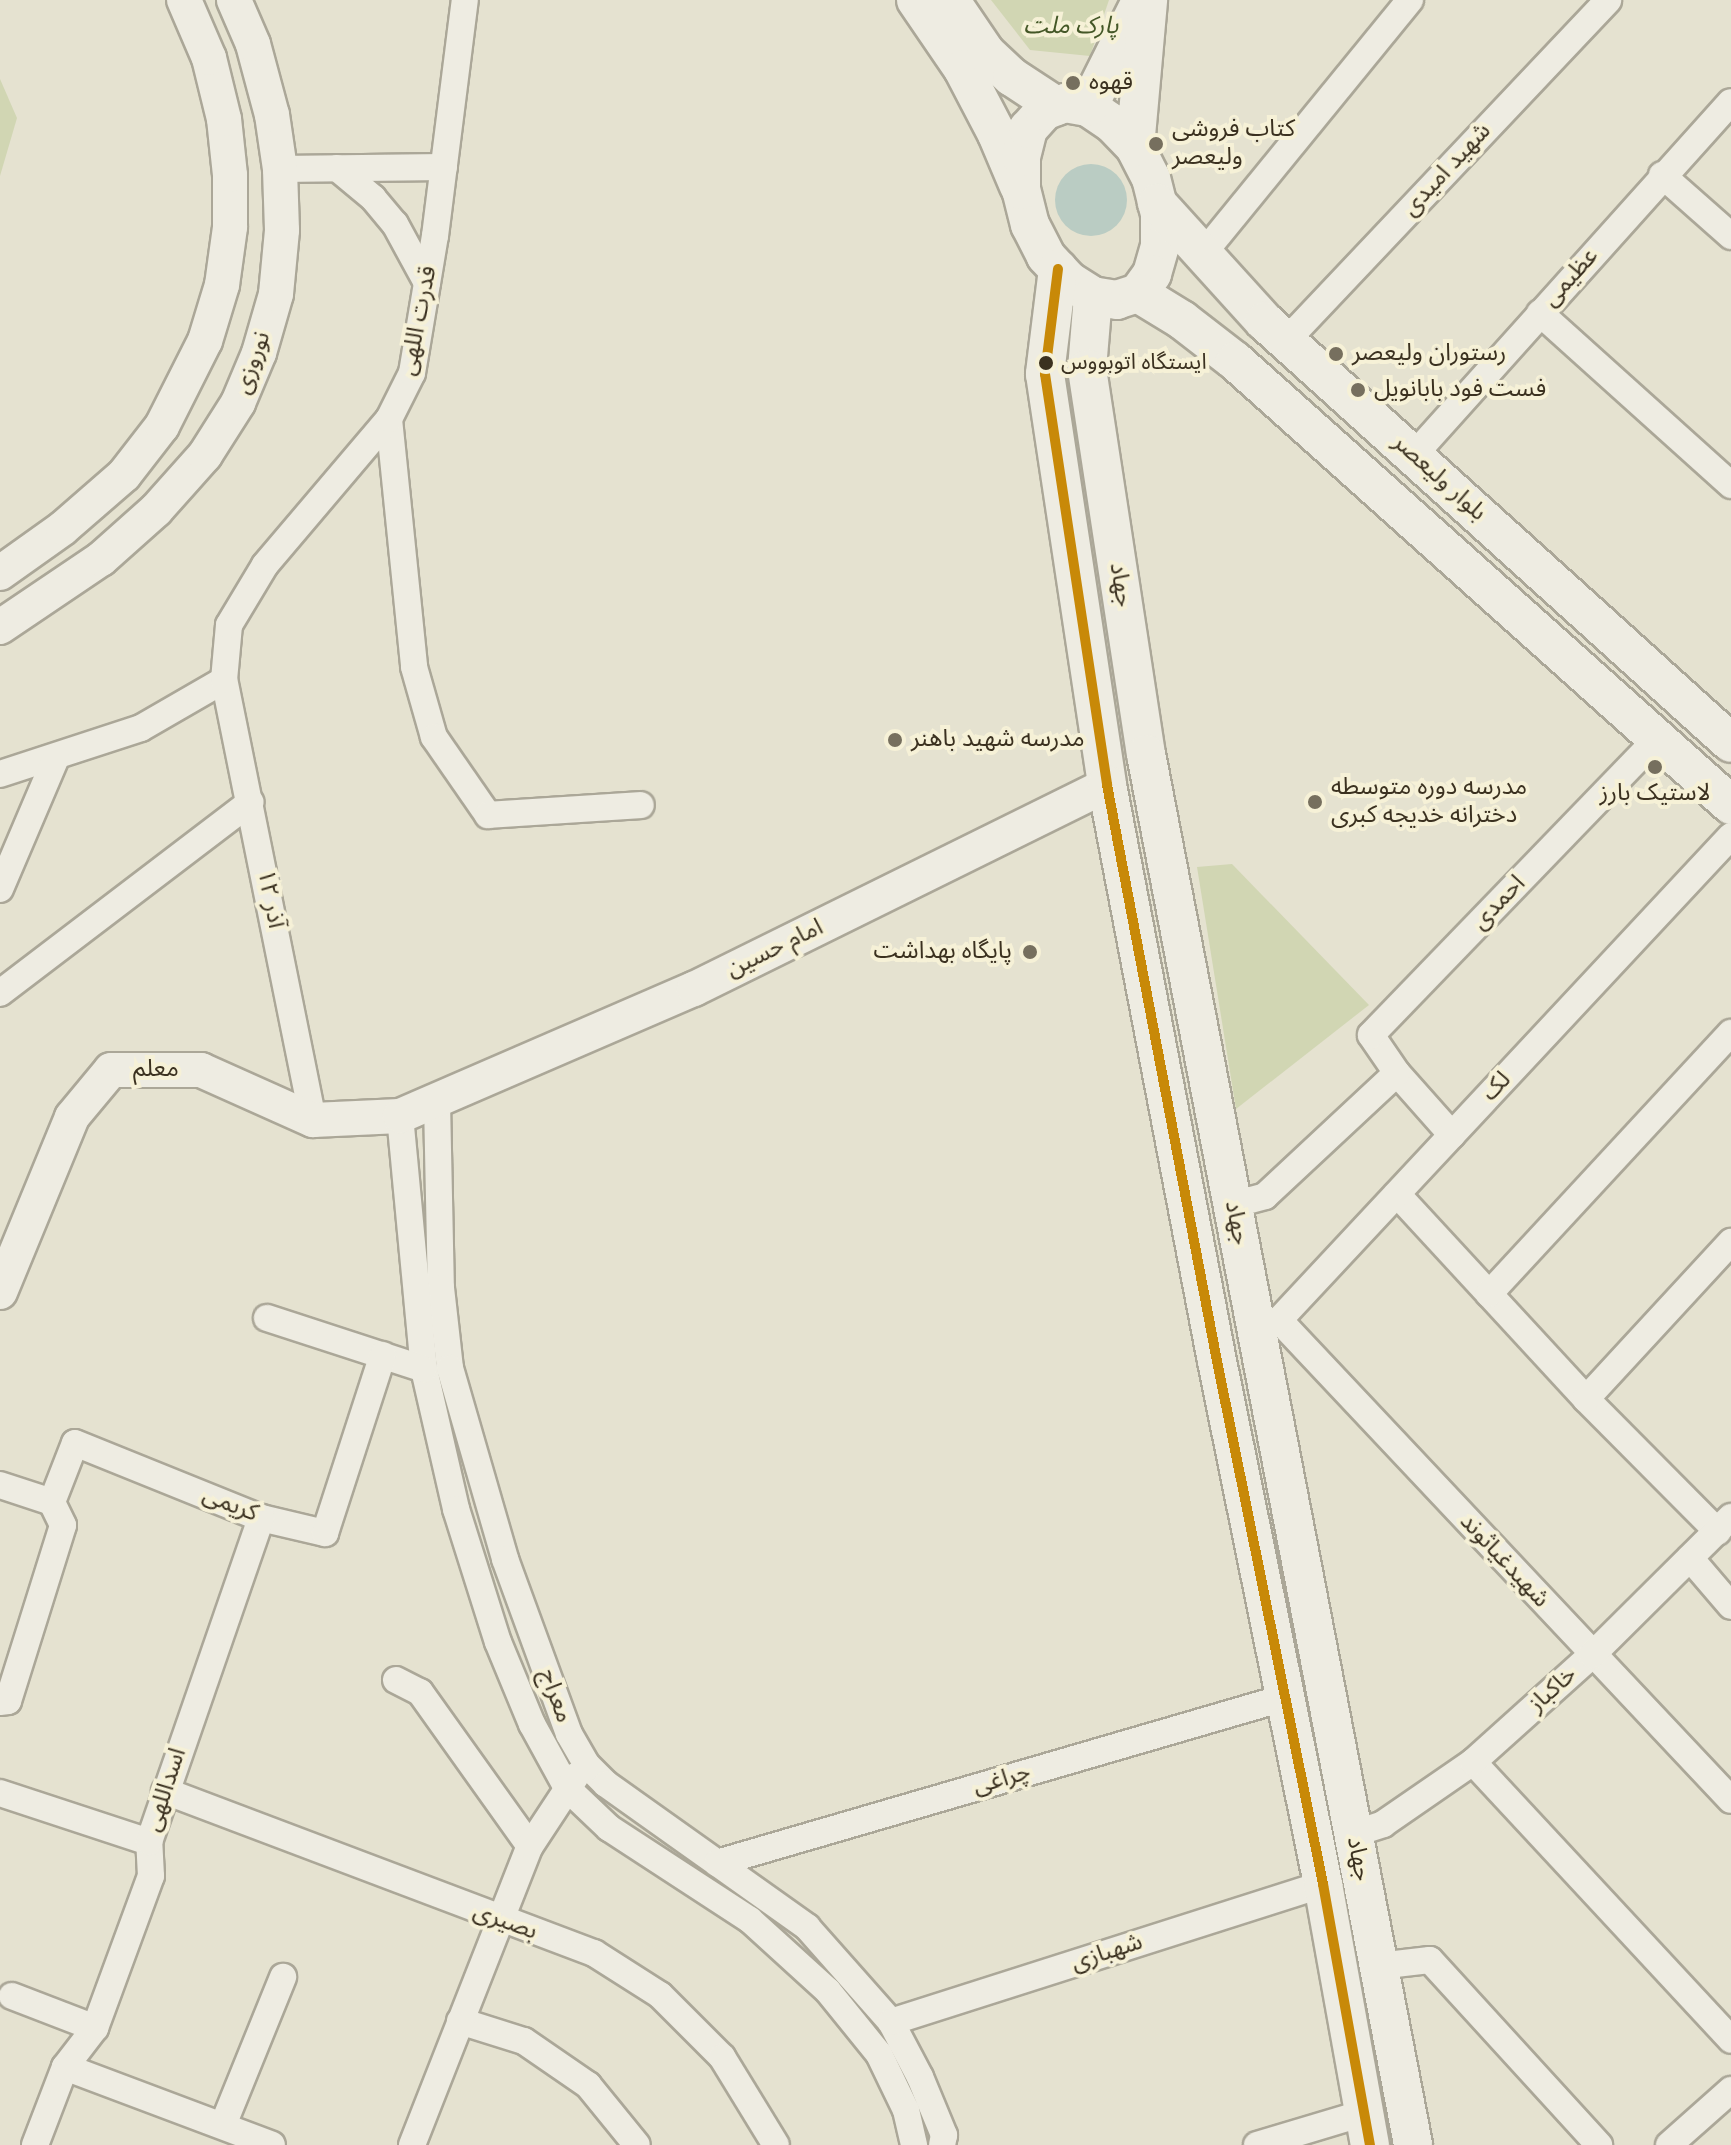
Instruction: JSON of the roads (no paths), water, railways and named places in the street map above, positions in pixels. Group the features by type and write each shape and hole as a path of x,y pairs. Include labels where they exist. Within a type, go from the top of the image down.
{"main road":[{"path":"916,0 963,69 997,134 1021,190 1030,225 1046,256 1093,296 1117,300 1138,293 1152,274 1160,246 1157,203 1151,178 1135,147 1112,123 1012,77 986,53 950,0"},
{"path":"1021,190 1021,157 1028,129 1044,111 1072,106 1141,0"},
{"path":"1135,147 1148,0"},
{"name":"بلوار ولیعصر","path":"1157,203 1275,331 1731,743"},
{"name":"جهاد","path":"1058,269 1045,374 1107,785 1287,1697 1367,2129"},
{"name":"بلوار ولیعصر","path":"1138,293 1182,320 1235,361 1731,805"},
{"name":"جهاد","path":"1093,296 1087,369 1146,754 1232,1205 1267,1322 1283,1469 1413,2145"},
{"path":"1235,361 1275,331"},
{"path":"1045,374 1087,369"},
{"path":"1164,1077 1207,1074"},
{"path":"1241,1476 1283,1469"}],"street":[{"path":"0,573 63,528 124,475 162,426 205,341 222,285 230,227 230,175 224,119 209,58 184,0"},
{"name":"نوروزی","path":"0,627 101,559 156,510 205,455 238,403 259,353 276,294 282,230 280,169 272,115 253,44 234,0"},
{"name":"قدرت اللهی","path":"224,680 229,625 244,597 265,565 389,419 412,373 444,167 465,0"},
{"path":"1202,255 1410,0"},
{"name":"شهید امیدی","path":"1275,331 1608,0"},
{"name":"عظیمی","path":"1414,455 1662,175 1731,102"},
{"path":"280,169 444,167"},
{"path":"337,168 373,198 395,224 427,283"},
{"path":"1662,175 1731,236"},
{"path":"1540,313 1731,485"},
{"path":"389,419 414,667 434,737 488,815 641,805"},
{"path":"0,774 141,728 224,680"},
{"name":"۱۲ آذر","path":"224,680 313,1120"},
{"name":"احمدی","path":"1452,1135 1397,1073 1371,1035 1658,738"},
{"path":"0,889 56,758"},
{"name":"امام حسین","path":"437,1102 694,989 1107,785"},
{"path":"0,993 251,802"},
{"name":"لک","path":"1267,1322 1397,1194 1731,836"},
{"path":"1489,1294 1731,1033"},
{"name":"معلم","path":"2,1284 72,1117 111,1070 201,1070 313,1120 400,1116 437,1102"},
{"path":"1232,1205 1265,1196 1397,1073"},
{"name":"معراج","path":"437,1102 441,1288 450,1368 505,1559 569,1734 586,1764 606,1784 807,1927 891,2022 944,2135 942,2145"},
{"name":"معراج","path":"400,1116 424,1369 456,1509 498,1642 532,1724 567,1788 609,1828 750,1920 828,1991 879,2054 906,2110 914,2145"},
{"path":"1397,1194 1586,1399 1724,1525"},
{"path":"1586,1399 1731,1242"},
{"path":"267,1318 424,1369"},
{"name":"شهید‌غیاثوند","path":"1267,1322 1731,1800"},
{"name":"کریمی","path":"52,1502 75,1443 261,1518 325,1533 383,1355"},
{"path":"0,1485 52,1502 63,1525 8,1701 0,1702"},
{"name":"اسداللهی","path":"35,2145 65,2067 95,2028 151,1876 149,1842 261,1518"},
{"name":"خاکباز","path":"1353,1834 1383,1824 1473,1762 1592,1655 1724,1525"},
{"path":"1690,1558 1731,1606"},
{"path":"396,1680 420,1692 530,1846"},
{"name":"چراغی","path":"717,1863 1287,1697"},
{"path":"1473,1762 1731,2040"},
{"path":"412,2145 530,1846 586,1764"},
{"name":"بصیری","path":"165,1791 501,1921 594,1953 660,1995 722,2057 776,2145"},
{"path":"0,1793 149,1842"},
{"name":"شهبازی","path":"891,2022 1323,1884"},
{"path":"1378,1966 1430,1960 1599,2145"},
{"path":"223,2125 283,1977"},
{"path":"12,1996 95,2028"},
{"path":"460,2021 524,2041 588,2085 637,2145"},
{"path":"65,2067 272,2145"},
{"path":"1669,2145 1731,2090"},
{"path":"1257,2145 1367,2129"}],"place":[{"name":"قهوه","path":"1073,83"},
{"name":"کتاب فروشی ولیعصر","path":"1156,144"},
{"name":"رستوران ولیعصر","path":"1336,354"},
{"name":"ایستگاه اتوبووس","path":"1046,363"},
{"name":"فست فود بابانویل","path":"1358,390"},
{"name":"مدرسه شهید باهنر","path":"895,740"},
{"name":"لاستیک بارز","path":"1655,767"},
{"name":"مدرسه دوره متوسطه دخترانه خدیجه کبری","path":"1315,802"},
{"name":"پایگاه بهداشت","path":"1030,952"}],"park label":[{"name":"پارک ملت","path":"1071,27"}]}
